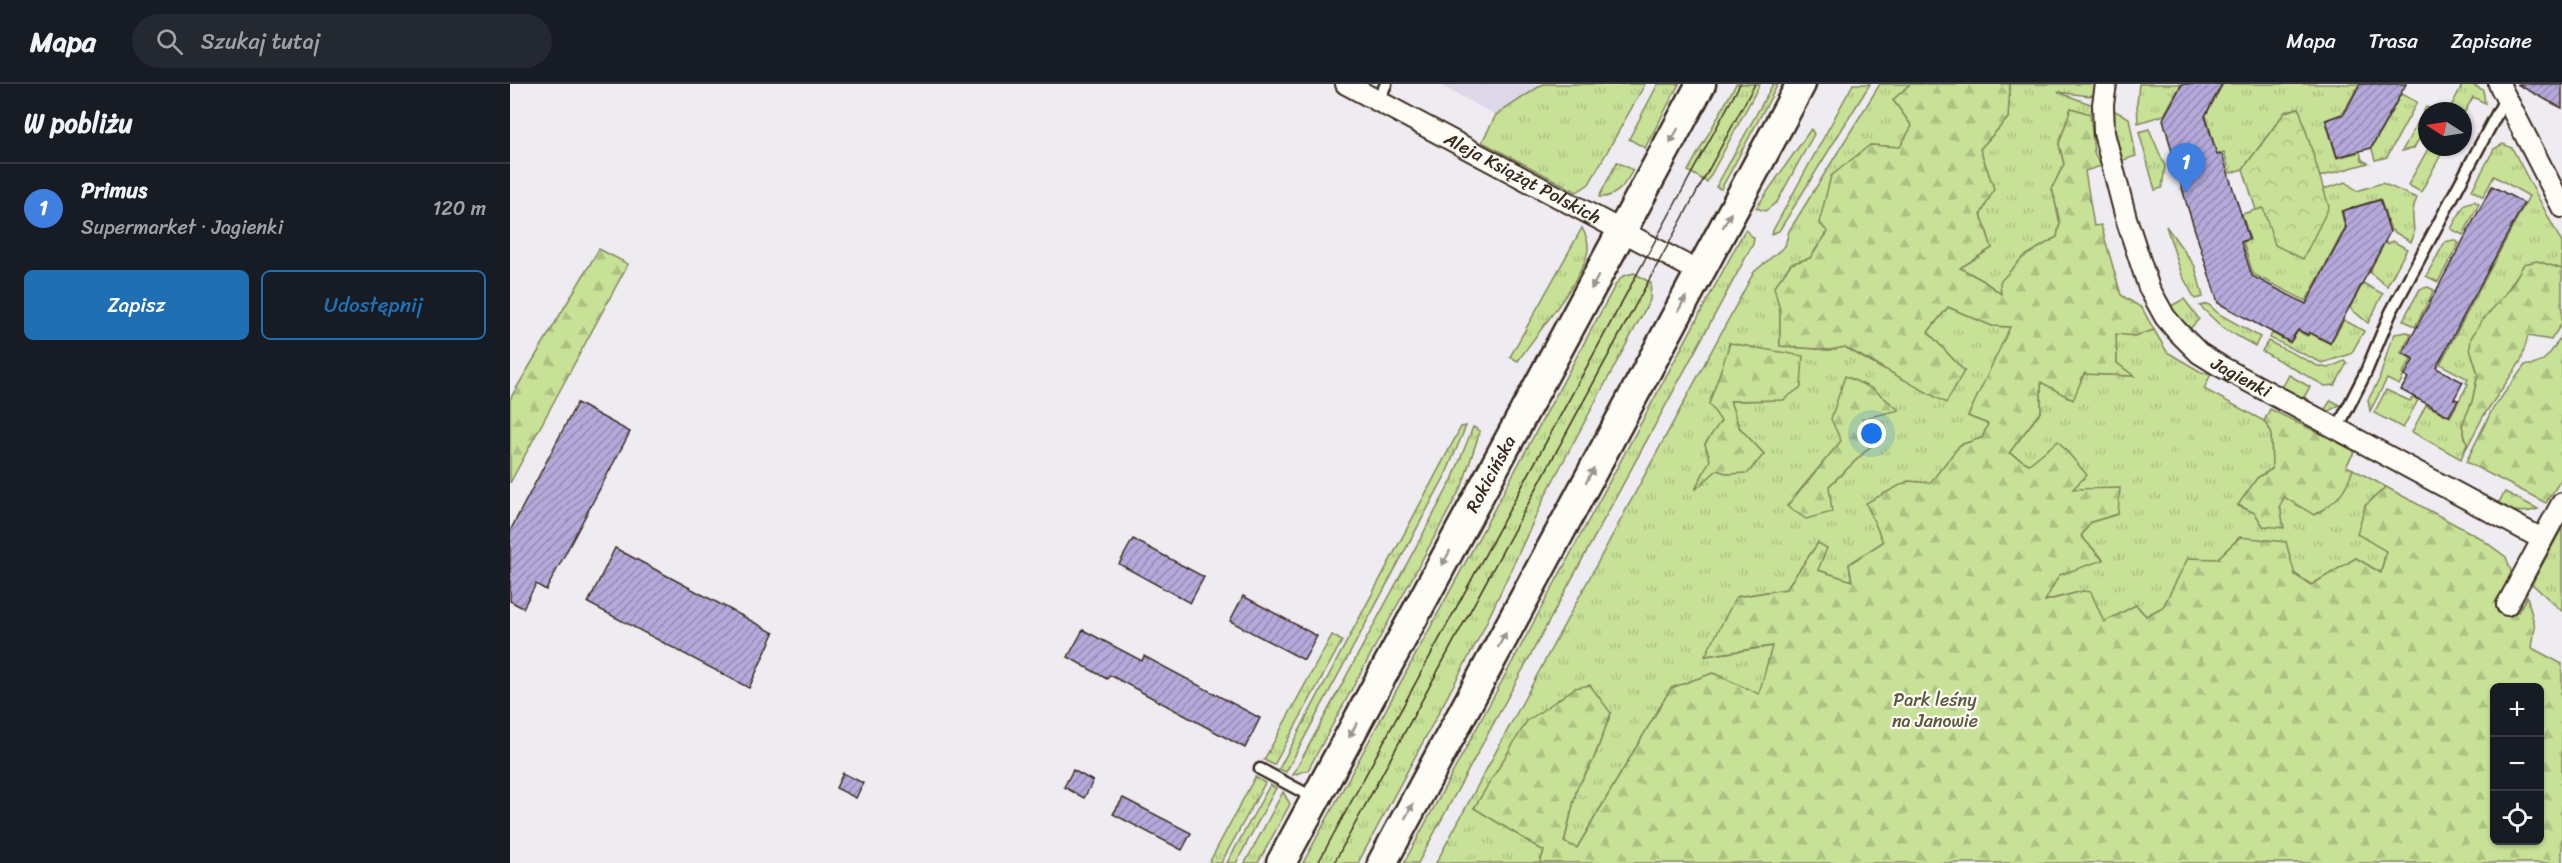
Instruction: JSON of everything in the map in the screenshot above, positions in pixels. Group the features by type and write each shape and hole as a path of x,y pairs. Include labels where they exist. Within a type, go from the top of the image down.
{"main road":[{"name":"Rokicińska","path":"1281,863 1701,84"},
{"path":"1382,863 1801,84"}],"street":[{"name":"Aleja Książąt Polskich","path":"1346,84 1382,92 1622,231 1699,272"},
{"name":"Jagienki","path":"2106,84 2103,119 2109,156 2149,288 2165,317 2189,345 2208,359 2542,539"},
{"path":"2503,90 2562,207"},
{"path":"2507,605 2562,504"}],"lane":[{"path":"2337,429 2365,374 2391,312 2503,90"},
{"path":"1260,769 1316,799"}],"shaded area":[{"path":"1438,84 1543,84 1496,115"}],"green space":[{"path":"1543,84 1645,84 1589,184 1577,192 1482,142 1496,115"},
{"path":"1658,84 1679,84 1645,148 1629,139"},
{"path":"1736,84 1760,84 1707,182 1688,171"},
{"path":"1773,84 1778,84 1721,189 1716,187"},
{"path":"1853,84 1870,84 1779,231 1771,234"},
{"path":"1880,84 1910,84 1893,100 1912,126 1900,147 1870,145 1828,231 1810,258 1791,264 1775,287 1780,310 1780,346 1829,350 1845,347 1882,369 1964,371 1928,332 1948,307 1992,326 2011,327 1968,416 1988,424 1982,438 1960,445 1930,484 1908,481 1883,542 1849,564 1852,581 1818,570 1818,543 1786,589 1736,597 1706,656 1773,646 1759,695 1713,673 1671,688 1577,848 1564,843 1577,788 1592,763 1611,713 1474,808 1544,851 1540,863 1436,863 1754,272 1785,246 1789,231","holes":["1729,343 1783,400 1730,401 1739,427 1764,454 1729,474 1717,470 1696,488 1710,460 1705,444 1722,421","1873,389 1898,410 1862,419 1874,443 1829,486 1787,506 1841,441"]},
{"name":"Park leśny na Janowie","path":"1910,84 2010,84 2008,118 1980,149 1994,189 1981,214 1992,248 1960,268 2001,294 2000,282 2022,258 2057,237 2060,223 2052,188 2064,164 2059,144 2071,108 2090,114 2094,152 2101,166 2085,171 2094,226 2101,225 2121,295 2142,308 2154,330 2135,336 2116,334 2117,363 2134,376 2084,374 2073,400 2041,382 2041,411 2009,453 2029,464 2058,441 2087,475 2073,489 2120,488 2118,514 2091,522 2081,536 2103,560 2059,575 2045,601 2083,591 2091,592 2104,622 2136,605 2146,616 2163,607 2188,558 2217,559 2240,537 2286,542 2295,575 2311,585 2356,558 2381,573 2386,551 2357,534 2365,506 2386,487 2480,538 2506,557 2512,574 2500,605 2518,612 2527,596 2535,627 2532,648 2562,664 2562,863 1540,863 1544,851 1474,808 1527,721 1575,688 1590,685 1611,713 1592,763 1577,788 1564,842 1577,848 1671,688 1713,673 1759,694 1772,646 1705,656 1736,597 1786,589 1818,543 1827,548 1818,570 1852,581 1849,564 1883,542 1866,503 1908,481 1930,483 1960,445 1982,438 1988,424 1968,416 2010,327 1992,326 1948,307 1928,332 1964,371 1946,403 1845,347 1829,350 1780,346 1780,310 1774,287 1791,264 1810,258 1828,232 1819,223 1831,176 1870,145 1900,147 1912,126 1893,100"},
{"path":"2010,84 2095,84 2094,94 2090,96 2058,92 2093,105 2090,114 2071,108 2059,144 2064,164 2052,188 2060,223 2057,237 2022,258 2002,294 1960,268 1992,248 1981,214 1994,189 1980,149 2008,118"},
{"path":"2139,84 2181,84 2164,115 2138,123"},
{"path":"2223,84 2359,84 2343,113 2325,120 2337,158 2356,153 2356,149 2359,148 2362,160 2368,163 2319,177 2298,108 2285,112 2243,169 2230,173 2224,152 2217,154 2206,115"},
{"path":"2463,84 2471,84 2483,90 2485,103 2473,97 2470,102 2453,102"},
{"path":"2401,94 2417,102 2387,157 2375,160 2372,149 2364,145 2365,143 2373,146"},
{"path":"2299,108 2329,207 2303,259 2275,245 2263,208 2256,210 2243,169 2285,112"},
{"path":"2115,111 2129,118 2136,156 2120,161 2112,112"},
{"path":"2418,122 2418,141 2414,148 2402,151"},
{"path":"1811,129 1814,134 1777,202 1765,211 1756,208"},
{"path":"2149,129 2165,166 2162,188 2155,190 2139,132"},
{"path":"2503,144 2512,148 2562,243 2562,269 2537,261 2516,277 2470,348 2478,374 2472,402 2462,425 2467,444 2461,459 2412,432 2426,405 2450,417 2468,384 2466,383 2468,379 2440,364 2529,196 2494,176 2483,197 2472,190 2494,149"},
{"path":"2424,156 2440,156 2421,192 2408,185"},
{"path":"1617,162 1633,170 1616,193 1599,197"},
{"path":"2346,182 2357,191 2382,183 2417,198 2413,211 2414,232 2411,242 2391,230 2380,199 2341,211 2345,228 2306,301 2253,274 2243,242 2250,240 2242,214"},
{"path":"2474,201 2479,204 2463,235 2451,229 2465,204"},
{"path":"2166,226 2195,266 2203,297 2195,299 2182,275"},
{"path":"1582,228 1587,239 1588,250 1577,276 1558,307 1518,361 1510,357"},
{"path":"1745,230 1754,238 1753,244 1418,863 1404,863"},
{"path":"2384,239 2387,244 2393,241 2407,249 2387,286 2369,272 2383,246 2380,244"},
{"path":"2454,240 2459,243 2438,282 2426,276 2445,242"},
{"path":"599,249 628,264 510,483 510,399"},
{"path":"2537,261 2562,269 2562,323 2551,340 2528,336 2521,361 2484,415 2465,451 2467,444 2462,425 2472,402 2478,374 2470,348 2471,338 2481,322 2508,291 2524,264"},
{"path":"1634,273 1651,283 1650,300 1548,490 1482,632 1358,863 1303,863 1616,284 1623,276"},
{"path":"2363,283 2383,294 2368,323 2350,308"},
{"path":"2428,287 2434,290 2415,327 2403,320 2420,289"},
{"path":"2184,299 2199,319 2188,331 2169,307"},
{"path":"2208,304 2219,314 2260,337 2255,346 2223,328 2200,306"},
{"path":"2344,320 2364,331 2351,354 2322,363 2270,338 2272,333 2290,343 2298,331 2307,336 2310,333 2330,344"},
{"path":"2154,330 2167,352 2201,372 2211,374 2204,389 2264,421 2271,431 2272,469 2257,478 2238,506 2255,513 2263,526 2280,506 2284,496 2349,479 2353,469 2386,487 2365,506 2386,551 2381,573 2356,558 2312,585 2240,537 2217,559 2188,559 2163,607 2146,616 2136,605 2104,623 2083,591 2044,601 2059,575 2103,559 2081,536 2091,522 2118,514 2009,453 2041,411 2041,382 2084,374 2133,376 2117,363 2116,333 2135,336"},
{"path":"2407,332 2411,334 2401,353 2412,359 2402,374 2404,375 2399,385 2387,379 2370,411 2368,400 2379,380 2390,344 2395,334"},
{"path":"2562,334 2562,478 2546,503 2466,462 2492,410 2525,365 2538,363 2548,356"},
{"path":"2268,341 2318,366 2328,368 2344,361 2347,363 2335,385 2325,386 2262,351"},
{"path":"1730,343 1803,356 1801,387 1783,400 1730,401 1739,427 1764,454 1748,473 1729,474 1717,470 1695,490 1710,460 1705,444 1721,421 1709,404"},
{"path":"2289,375 2310,387 2304,397 2309,400 2309,403 2324,411 2331,400 2340,405 2325,413 2281,390"},
{"path":"1845,376 1873,389 1899,410 1862,419 1874,443 1829,486 1832,512 1806,519 1787,506 1841,441 1831,419"},
{"path":"2386,390 2410,401 2413,397 2418,400 2403,428 2374,413"},
{"path":"2270,409 2355,451 2346,466 2353,469 2346,485 2334,502 2322,510 2314,515 2284,497 2280,506 2284,528 2263,526 2255,513 2238,505 2257,478 2272,469 2271,431 2264,421"},
{"path":"1466,426 1445,476 1286,772 1279,769 1461,427"},
{"path":"1473,427 1480,431 1462,486 1308,770 1293,775 1452,480"},
{"path":"2505,492 2538,509 2517,512 2497,505"},
{"path":"2562,528 2562,611 2532,584"},
{"path":"1332,635 1342,641 1274,765 1264,760"},
{"path":"1255,777 1265,783 1221,863 1209,863"},
{"path":"1270,785 1276,788 1236,863 1227,863"},
{"path":"1283,792 1290,804 1258,863 1245,863"}],"building":[{"path":"2182,84 2222,84 2205,116 2217,155 2222,154 2249,239 2241,242 2252,276 2306,304 2346,228 2342,211 2380,200 2390,232 2330,343 2309,332 2308,335 2298,330 2290,342 2218,303 2163,119"},
{"path":"2360,84 2406,84 2371,148 2337,157 2326,120 2344,114"},
{"path":"2517,84 2562,84 2562,108 2550,102"},
{"path":"2492,186 2524,203 2436,368 2463,382 2454,399 2458,400 2449,416 2401,390 2408,378 2404,376 2414,359 2403,353"},
{"path":"577,403 630,432 546,590 536,584 523,608 510,601 510,531"},
{"path":"1133,539 1204,577 1190,603 1119,564"},
{"path":"615,548 774,633 749,688 588,603"},
{"path":"1243,596 1317,636 1304,660 1230,621"},
{"path":"1083,630 1142,661 1144,656 1260,718 1245,748 1110,675 1107,679 1068,657"},
{"path":"1073,770 1093,781 1084,798 1064,787"},
{"path":"843,773 863,783 856,798 836,788"},
{"path":"1123,798 1191,833 1182,850 1113,814"}],"tram line":[{"path":"1318,863 1740,84"},
{"path":"1334,863 1755,84"}],"place":[{"name":"Primus","path":"2186,193"}]}
